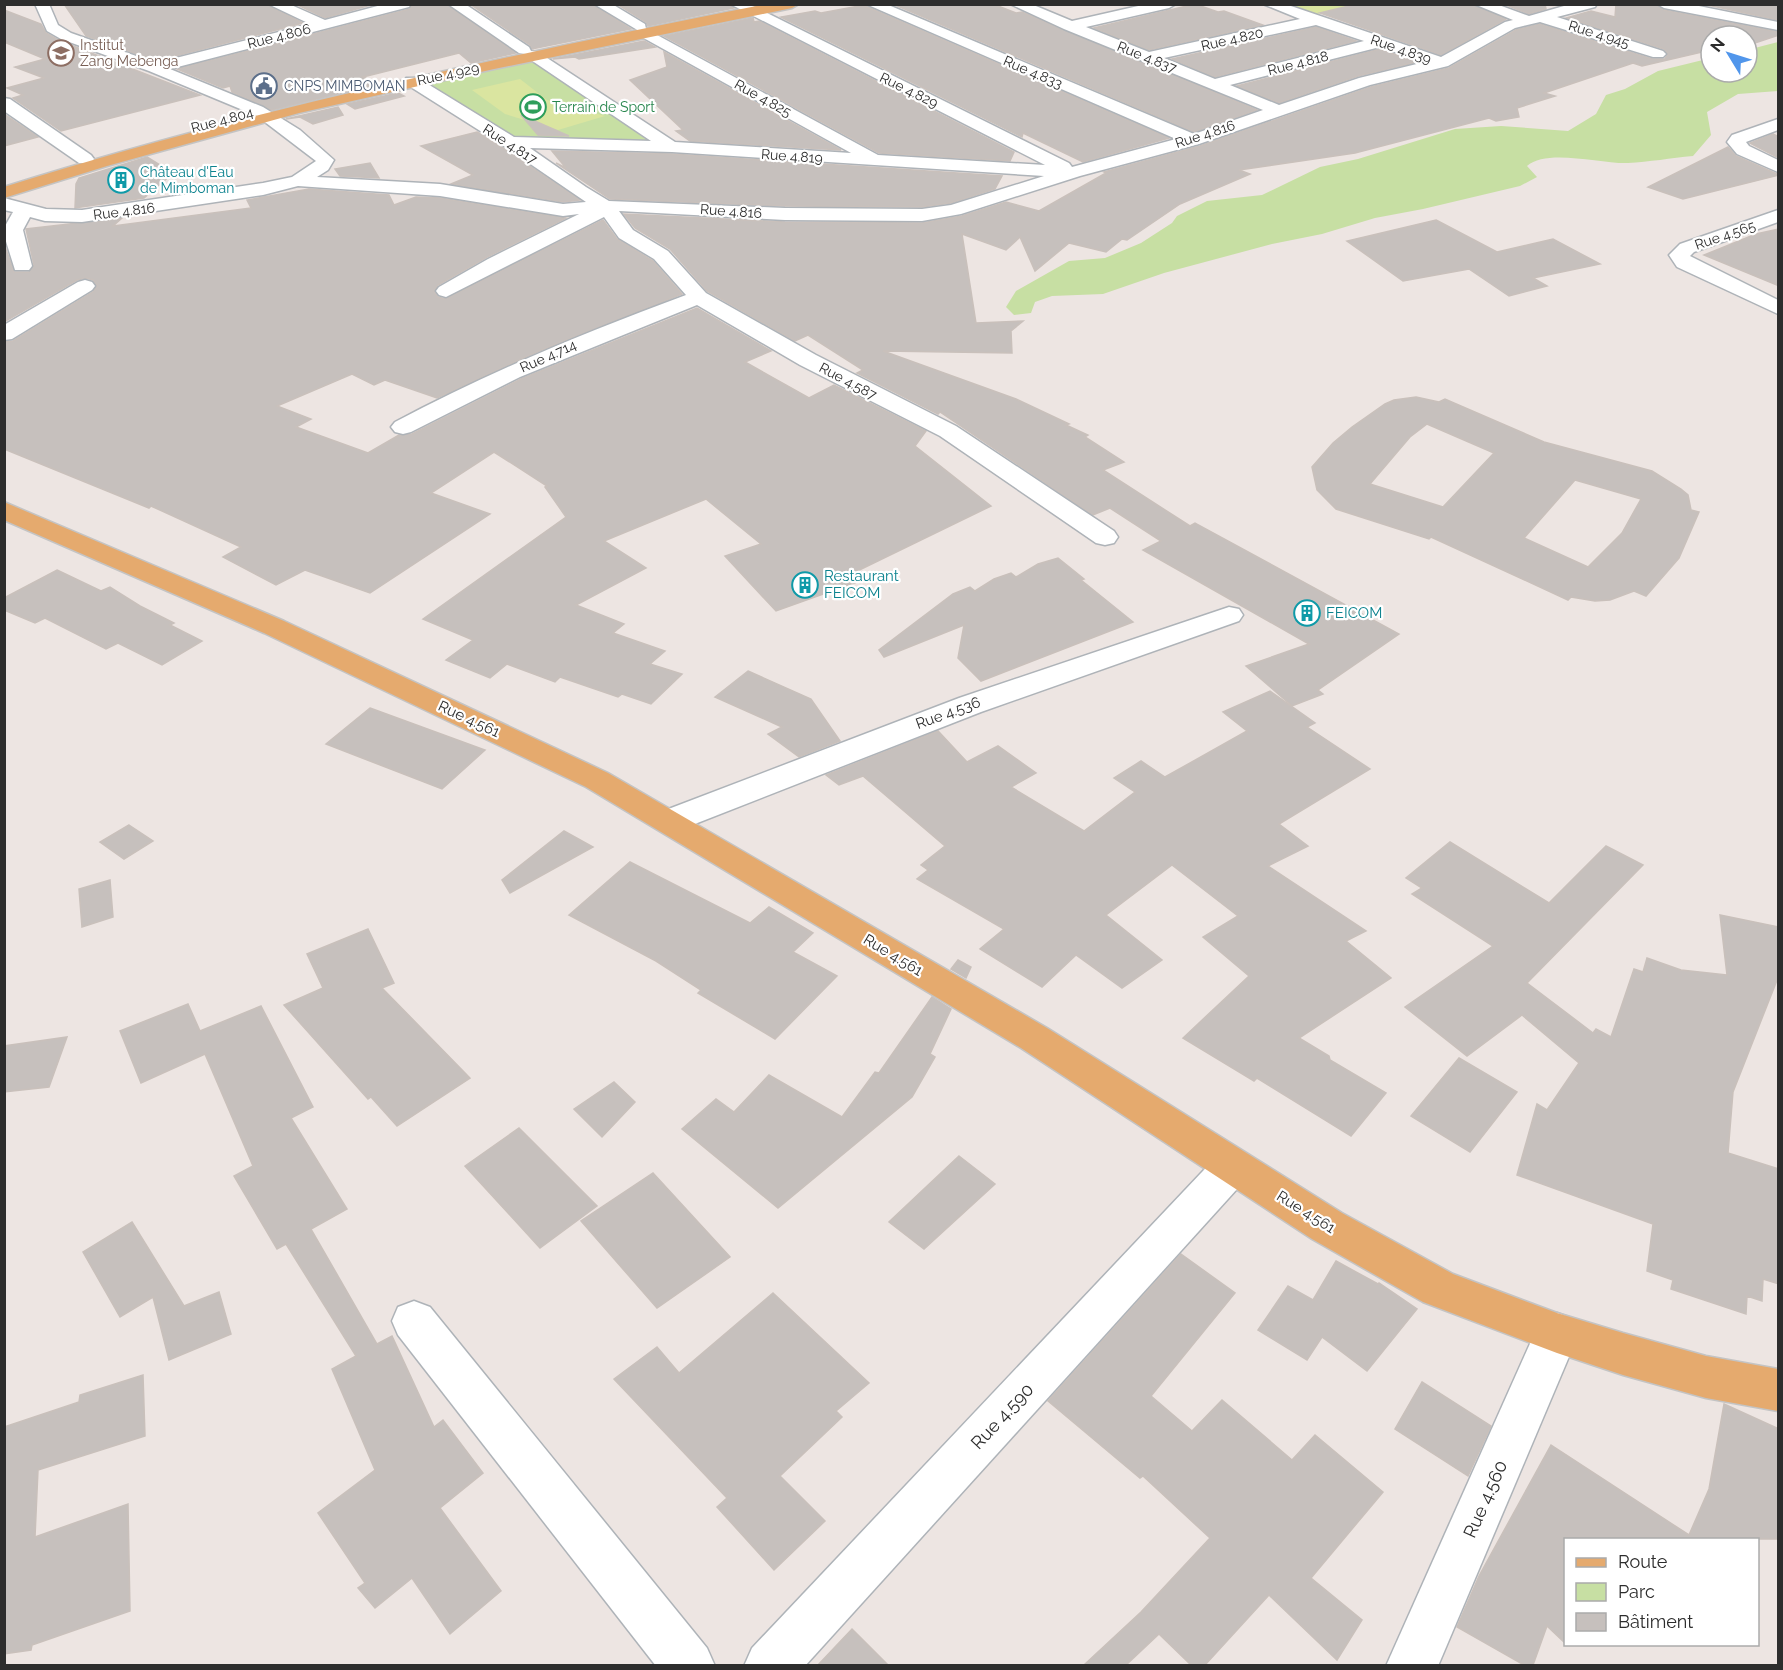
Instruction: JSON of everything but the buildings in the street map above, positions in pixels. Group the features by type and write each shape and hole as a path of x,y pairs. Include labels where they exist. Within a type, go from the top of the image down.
{"main road":[{"name":"Rue 4.929","path":"4,193 261,113 412,81 529,52 749,7 792,4"},
{"name":"Rue 4.804","path":"4,185 85,159 261,113 529,52"},
{"name":"Rue 4.561","path":"4,510 274,627 597,780 670,821 1034,1038 1327,1226 1438,1288 1557,1333 1706,1377 1779,1390"}],"street":[{"path":"42,4 52,28 57,32 155,68 261,113 294,134 325,160 322,166 298,181"},
{"path":"275,4 325,25"},
{"name":"Rue 4.806","path":"155,68 404,4"},
{"path":"455,4 672,147"},
{"name":"Rue 4.825","path":"601,4 643,30 880,162"},
{"name":"Rue 4.833","path":"873,4 1193,140"},
{"name":"Rue 4.837","path":"1017,4 1277,110"},
{"path":"1069,26 1169,4"},
{"name":"Rue 4.839","path":"1270,4 1442,63 1510,25 1590,4"},
{"name":"Rue 4.945","path":"1481,4 1658,54"},
{"path":"1664,4 1779,26"},
{"name":"Rue 4.829","path":"749,7 1074,172"},
{"name":"Rue 4.820","path":"1148,57 1316,20"},
{"name":"Rue 4.818","path":"1215,84 1380,42"},
{"name":"Rue 4.816","path":"4,204 45,215 82,216 263,189 298,181 440,190 563,210 623,205 785,214 922,215 954,210 1074,172 1193,140 1365,81 1442,63"},
{"name":"Rue 4.817","path":"412,81 510,142 607,208"},
{"path":"4,103 85,159"},
{"path":"1779,124 1738,139 1736,146 1779,167"},
{"name":"Rue 4.819","path":"510,142 672,147 880,162 1074,172"},
{"path":"446,291 495,263 607,208"},
{"name":"Rue 4.587","path":"607,208 626,234 662,255 699,297 818,365 948,432 1105,537"},
{"path":"22,266 13,230 24,210"},
{"name":"Rue 4.565","path":"1779,216 1687,248 1679,255 1684,262 1779,308"},
{"path":"4,334 85,286"},
{"name":"Rue 4.714","path":"403,427 441,406 566,348 699,297"},
{"name":"Rue 4.536","path":"670,821 970,705 1172,637 1228,615"},
{"name":"Rue 4.590","path":"770,1665 1233,1166"},
{"path":"414,1321 689,1665"},
{"name":"Rue 4.560","path":"1412,1665 1557,1333"}],"green space":[{"path":"1284,5 1357,5 1314,15"},
{"path":"1778,42 1778,91 1738,94 1707,112 1711,135 1693,156 1628,163 1561,157 1547,158 1527,166 1537,177 1520,186 1375,218 1322,234 1272,244 1164,273 1103,294 1052,296 1035,302 1031,313 1014,315 1006,307 1016,291 1069,261 1105,258 1141,243 1172,223 1177,216 1207,201 1262,195 1320,167 1358,159 1455,129 1501,126 1568,131 1596,114 1606,95 1625,89 1658,71 1699,61 1699,84 1759,84 1759,47"},
{"path":"532,58 650,142 511,141 425,80"},
{"name":"Terrain de Sport","path":"520,79 547,100 605,116 558,130 505,114 472,90"}],"place":[{"name":"Institut Zang Mebenga","path":"61,53"},
{"name":"CNPS MIMBOMAN","path":"264,86"},
{"name":"Terrain de Sport","path":"533,107"},
{"name":"Château d'Eau de Mimboman","path":"121,180"},
{"name":"Restaurant FEICOM","path":"805,585"},
{"name":"FEICOM","path":"1307,613"}]}
